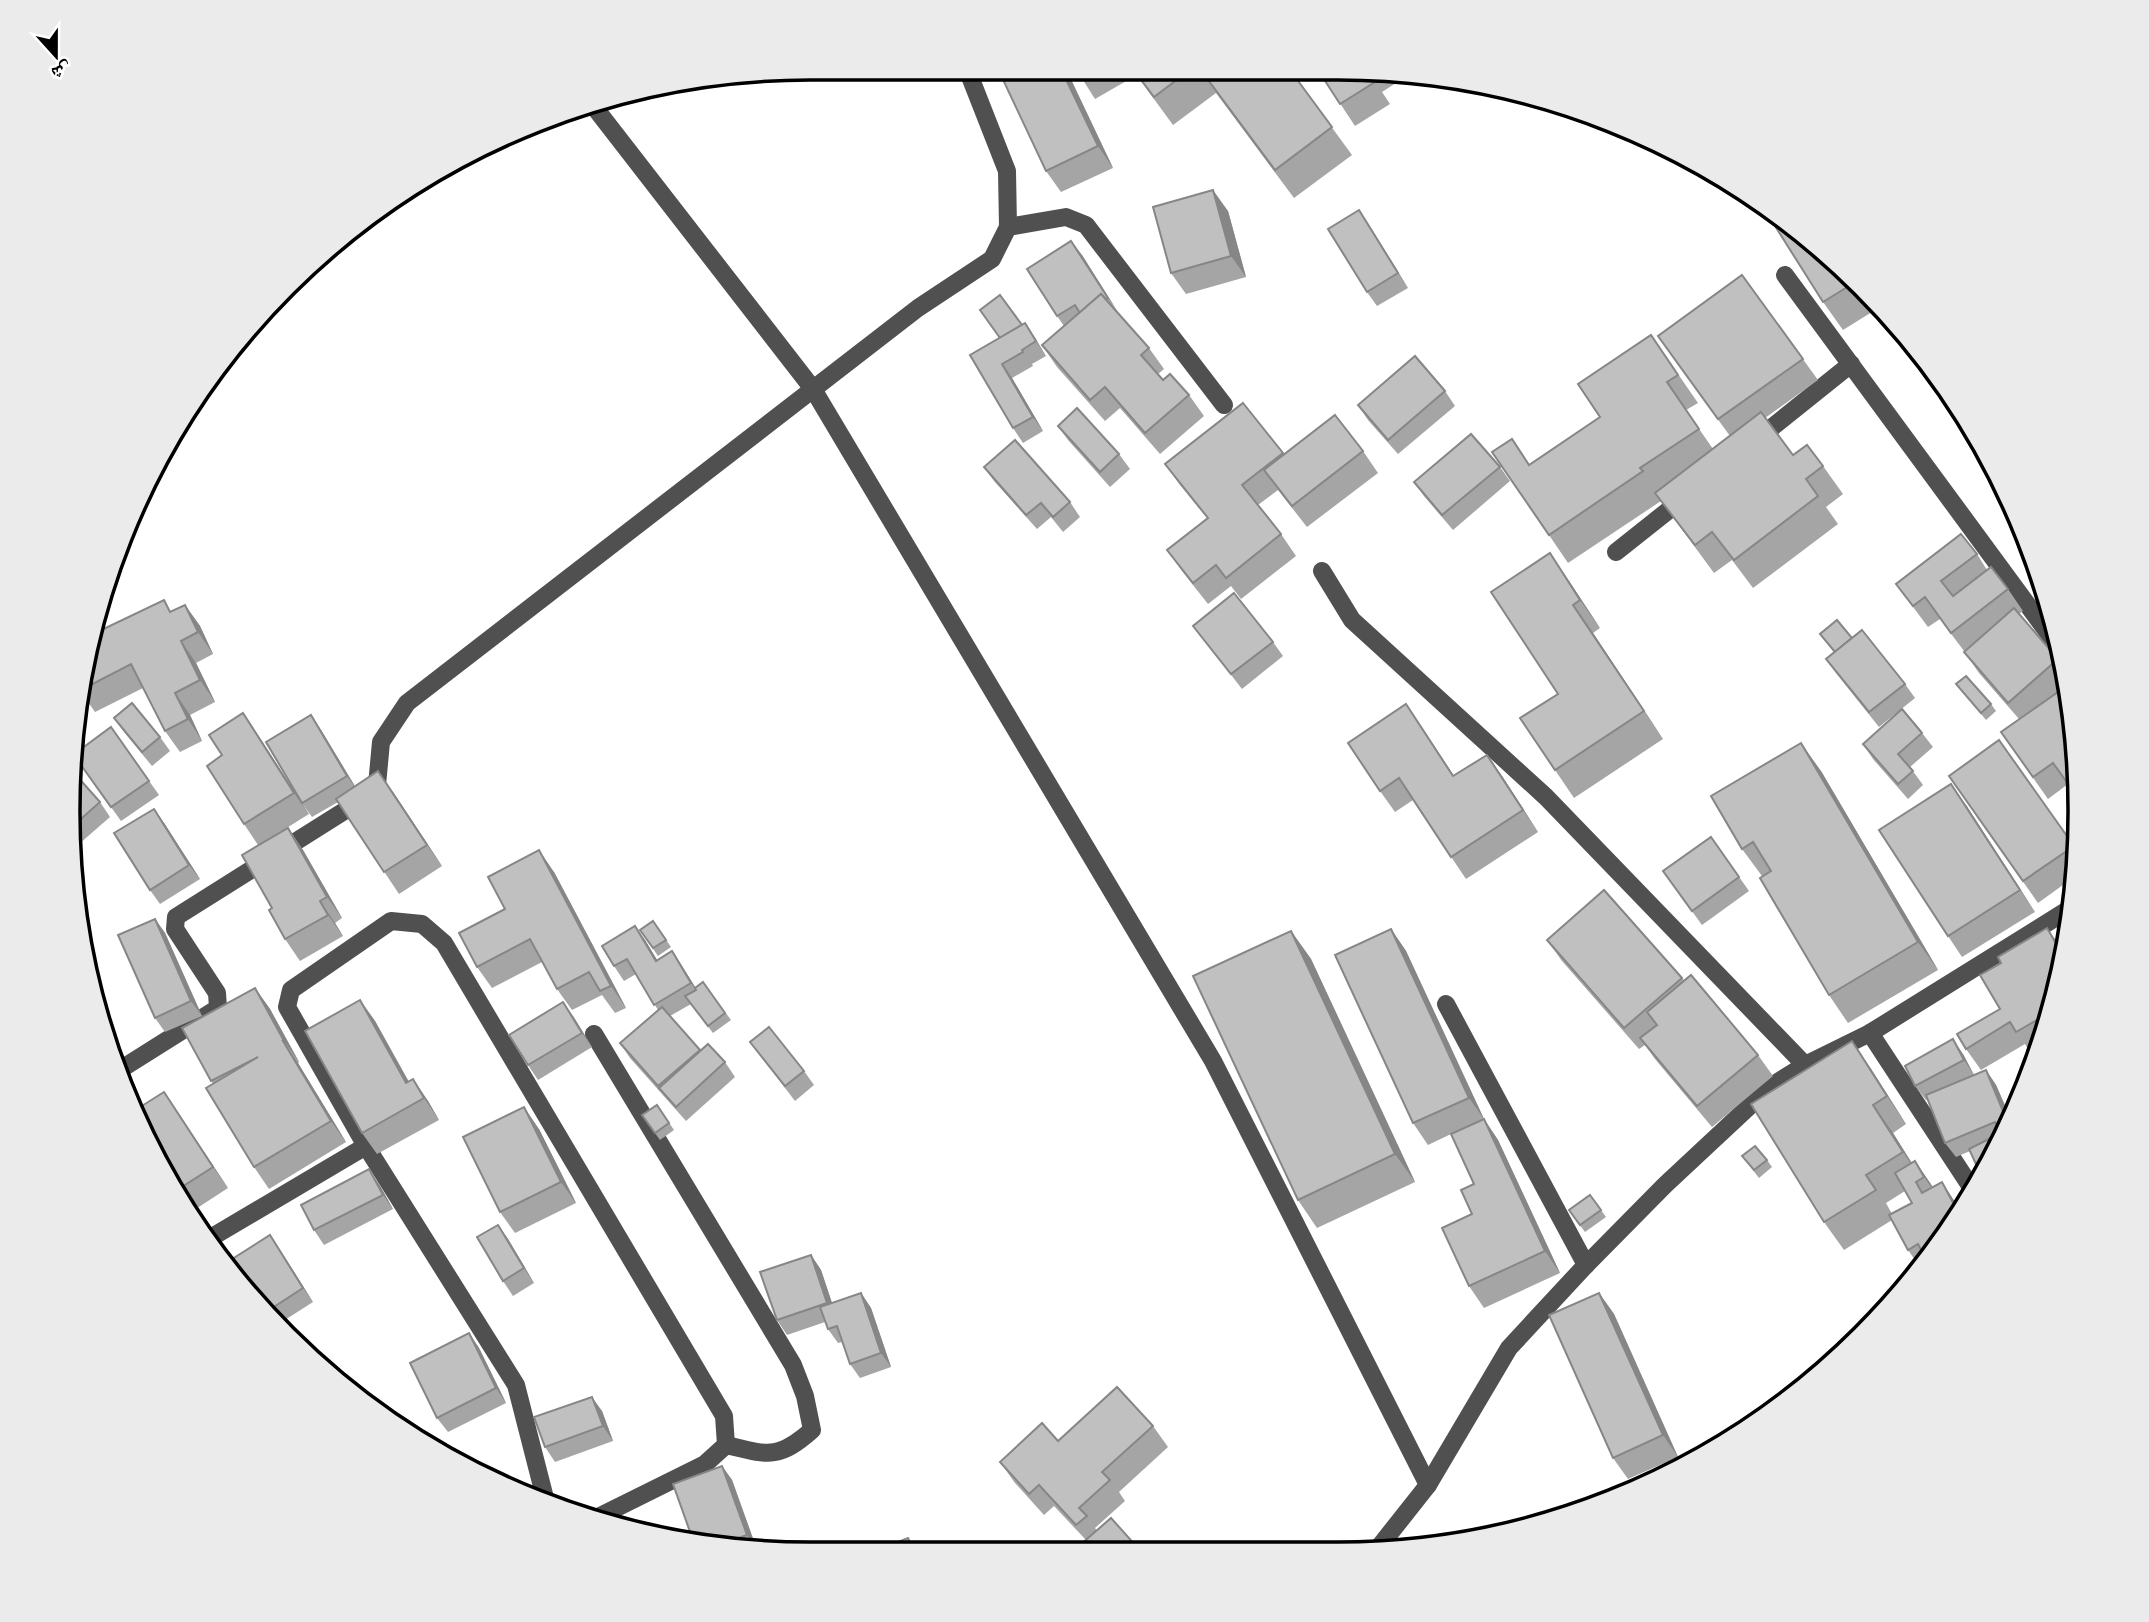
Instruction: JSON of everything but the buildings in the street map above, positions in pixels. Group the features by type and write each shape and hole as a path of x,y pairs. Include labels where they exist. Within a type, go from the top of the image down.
{"street":[{"path":"126,1066 218,1008 218,993 175,929 176,917 357,803 377,785 381,742 407,703 918,307 992,258 1008,227 1007,171 971,80"},
{"path":"598,112 813,389 1213,1061 1428,1485"},
{"path":"1008,227 1066,218 1086,225 1224,405"},
{"path":"1785,275 2046,629"},
{"path":"1744,449 1851,364"},
{"path":"1616,552 1702,484"},
{"path":"1322,571 1352,620 1546,797 1805,1065"},
{"path":"1385,1540 1428,1485 1509,1348 1665,1185 1760,1096 1805,1065 1870,1033 2061,914"},
{"path":"543,1490 516,1385 366,1146 287,1007 291,990 391,921 422,924 444,943 724,1416 726,1445"},
{"path":"1446,1004 1586,1265"},
{"path":"1870,1033 1967,1182"},
{"path":"594,1034 793,1364 805,1396 812,1430 792,1447 764,1454 726,1445"},
{"path":"216,1235 366,1146"},
{"path":"607,1512 705,1464 726,1445"}]}
